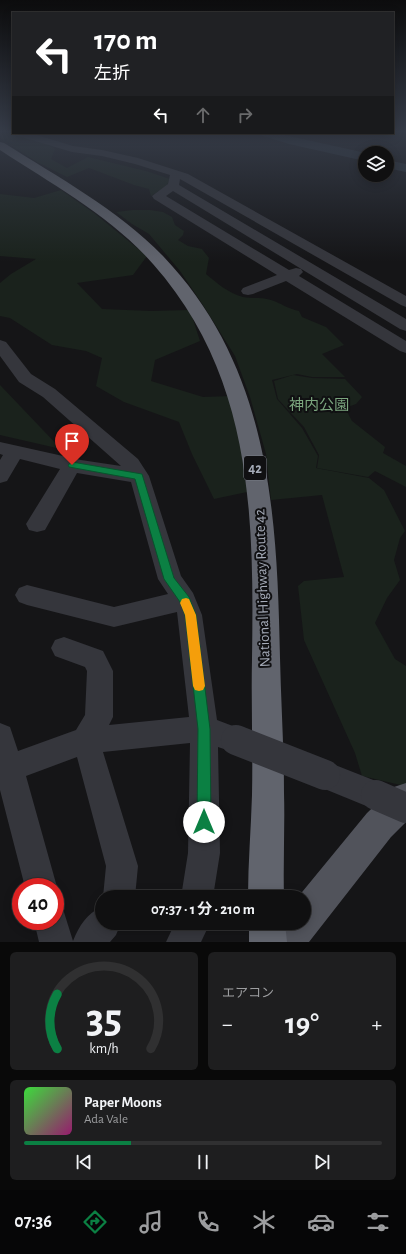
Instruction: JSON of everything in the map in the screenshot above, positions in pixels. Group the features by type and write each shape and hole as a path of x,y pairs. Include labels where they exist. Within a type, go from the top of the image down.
{"highway":[{"name":"National Highway Route 42","path":"43,174 123,228 156,259 183,290 205,324 226,366 242,410 253,453 264,544 268,792 266,890"},
{"path":"267,930 268,942"}],"main road":[{"path":"311,910 380,825 391,797"},
{"path":"286,942 295,930"}],"street":[{"path":"160,174 260,220 406,302"},
{"path":"174,180 239,227 406,326"},
{"path":"174,180 158,196 406,348"},
{"path":"217,233 260,220"},
{"path":"248,291 328,259"},
{"path":"370,326 406,312"},
{"path":"0,345 25,378 49,393 131,464 139,476 170,579 185,600 190,615 204,729 204,852 198,890"},
{"path":"0,476 5,450 72,465 139,476"},
{"path":"38,524 72,465"},
{"path":"27,595 114,617 185,600"},
{"path":"64,648 94,659 100,670 99,717 86,740 122,866 120,890"},
{"path":"5,770 86,740 204,729 236,740 325,776 391,797 406,808"},
{"path":"0,736 5,770 38,878"},
{"path":"53,930 56,942"},
{"path":"89,942 98,930"},
{"path":"183,942 189,930"}],"green space":[{"path":"61,174 74,174 67,177"},
{"path":"105,174 155,174 170,179 166,187 151,196 149,189"},
{"path":"61,190 94,213 147,256 133,275 77,283 102,309 151,311 190,310 200,341 155,360 151,381 203,397 232,396 247,492 214,499 192,454 179,422 124,402 96,386 102,358 86,351 52,345 10,318 0,316 0,283 11,274 36,259 0,256 0,194 34,198"},
{"path":"133,210 163,212 172,217 175,225 184,231 183,235 178,240 188,246 202,249 209,258 206,274 228,290 243,297 271,300 299,311 302,317 326,327 344,345 322,354 345,377 312,377 297,374 272,380 277,399 302,428 318,456 316,468 369,478 384,490 405,531 400,538 394,560 400,580 387,598 375,623 395,659 406,666 405,786 362,776 355,753 304,640 298,586 304,581 344,577 322,495 271,500 266,454 250,397 235,356 180,271 149,234 116,212"},
{"name":"神内公園","path":"293,375 312,378 345,379 362,397 356,404 345,408 352,421 385,447 383,453 406,466 406,487 375,471 368,477 317,468 319,455 304,427 278,399 274,381"},
{"path":"0,385 61,449 0,435"}],"slow traffic":[{"path":"186,603 190,615 199,686"}],"route":[{"path":"72,465 139,476 170,579 185,600 190,615 204,729 204,822"}]}
